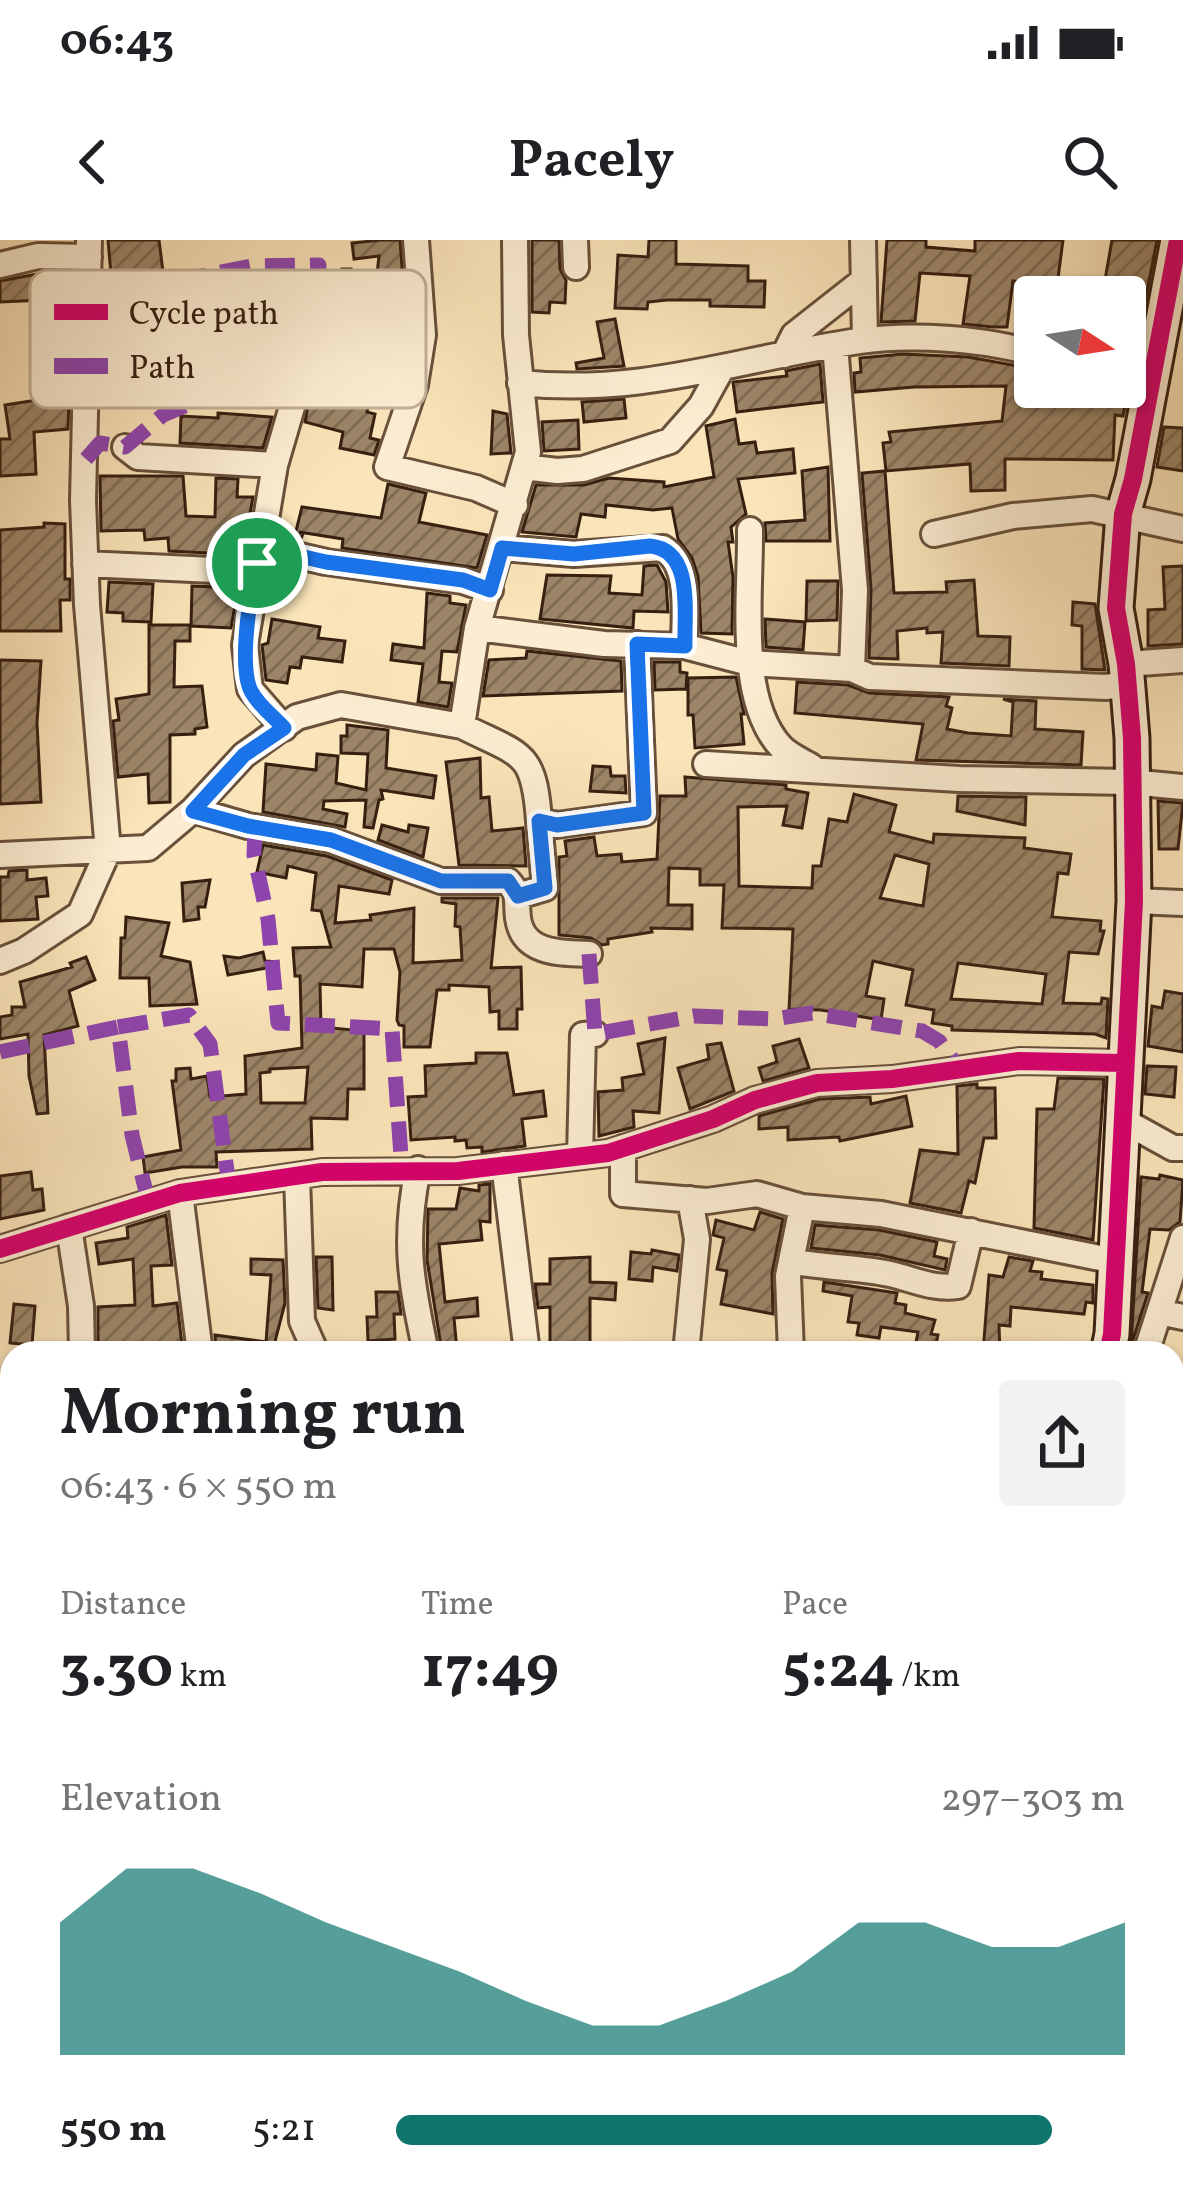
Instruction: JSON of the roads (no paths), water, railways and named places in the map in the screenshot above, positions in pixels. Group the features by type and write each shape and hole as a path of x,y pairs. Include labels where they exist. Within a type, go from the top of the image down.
{"street":[{"path":"416,240 418,270"},
{"path":"461,727 477,628 524,466 527,418 520,383 515,240"},
{"path":"575,240 576,267"},
{"path":"862,240 865,340"},
{"path":"1146,366 1170,339 1178,246"},
{"path":"0,265 89,249"},
{"path":"784,355 794,335 864,280"},
{"path":"520,383 601,388 648,383 865,340 953,340 1014,350"},
{"path":"835,345 855,590 852,669"},
{"path":"524,466 583,469 670,441 701,406 722,368"},
{"path":"0,961 80,914 108,851 85,564 85,408"},
{"path":"284,728 258,702 246,673 245,644 275,465 292,408"},
{"path":"407,408 387,467 476,488 515,505"},
{"path":"1110,1341 1126,1122 1124,1063 1134,901 1132,738 1116,608 1135,408"},
{"path":"125,447 138,457 275,465"},
{"path":"934,534 1054,510 1092,509 1183,529"},
{"path":"750,530 749,663 761,716 782,749 813,767"},
{"path":"502,548 574,554 663,548 682,568 685,646"},
{"path":"85,564 326,562 463,580 490,590"},
{"path":"477,628 604,644 685,646 749,663 852,669 870,677 925,682 1106,687 1127,674 1183,660"},
{"path":"539,821 557,825 644,813 637,644"},
{"path":"0,855 148,848 193,811 244,755 297,717 341,705 461,727 523,757 536,776 545,888 518,896"},
{"path":"706,764 1183,787"},
{"path":"193,811 331,840 441,881 508,881 518,896 524,938 551,952 589,954"},
{"path":"1134,901 1183,903"},
{"path":"580,1156 583,1035 595,1034"},
{"path":"0,1250 180,1192 297,1177 458,1171 623,1148 817,1083 892,1079 1018,1061 1124,1063"},
{"path":"1126,1122 1173,1148 1183,1148"},
{"path":"623,1148 623,1194 690,1199 757,1194 802,1207 881,1214 1115,1261"},
{"path":"504,1164 525,1341"},
{"path":"418,1169 407,1226 423,1341"},
{"path":"297,1177 302,1321 311,1341"},
{"path":"180,1192 199,1341"},
{"path":"687,1341 697,1239 690,1199"},
{"path":"791,1341 788,1276 802,1207"},
{"path":"69,1227 82,1341"},
{"path":"791,1261 890,1274 947,1288 958,1286 971,1231"},
{"path":"1154,1341 1171,1315 1183,1238"}]}
